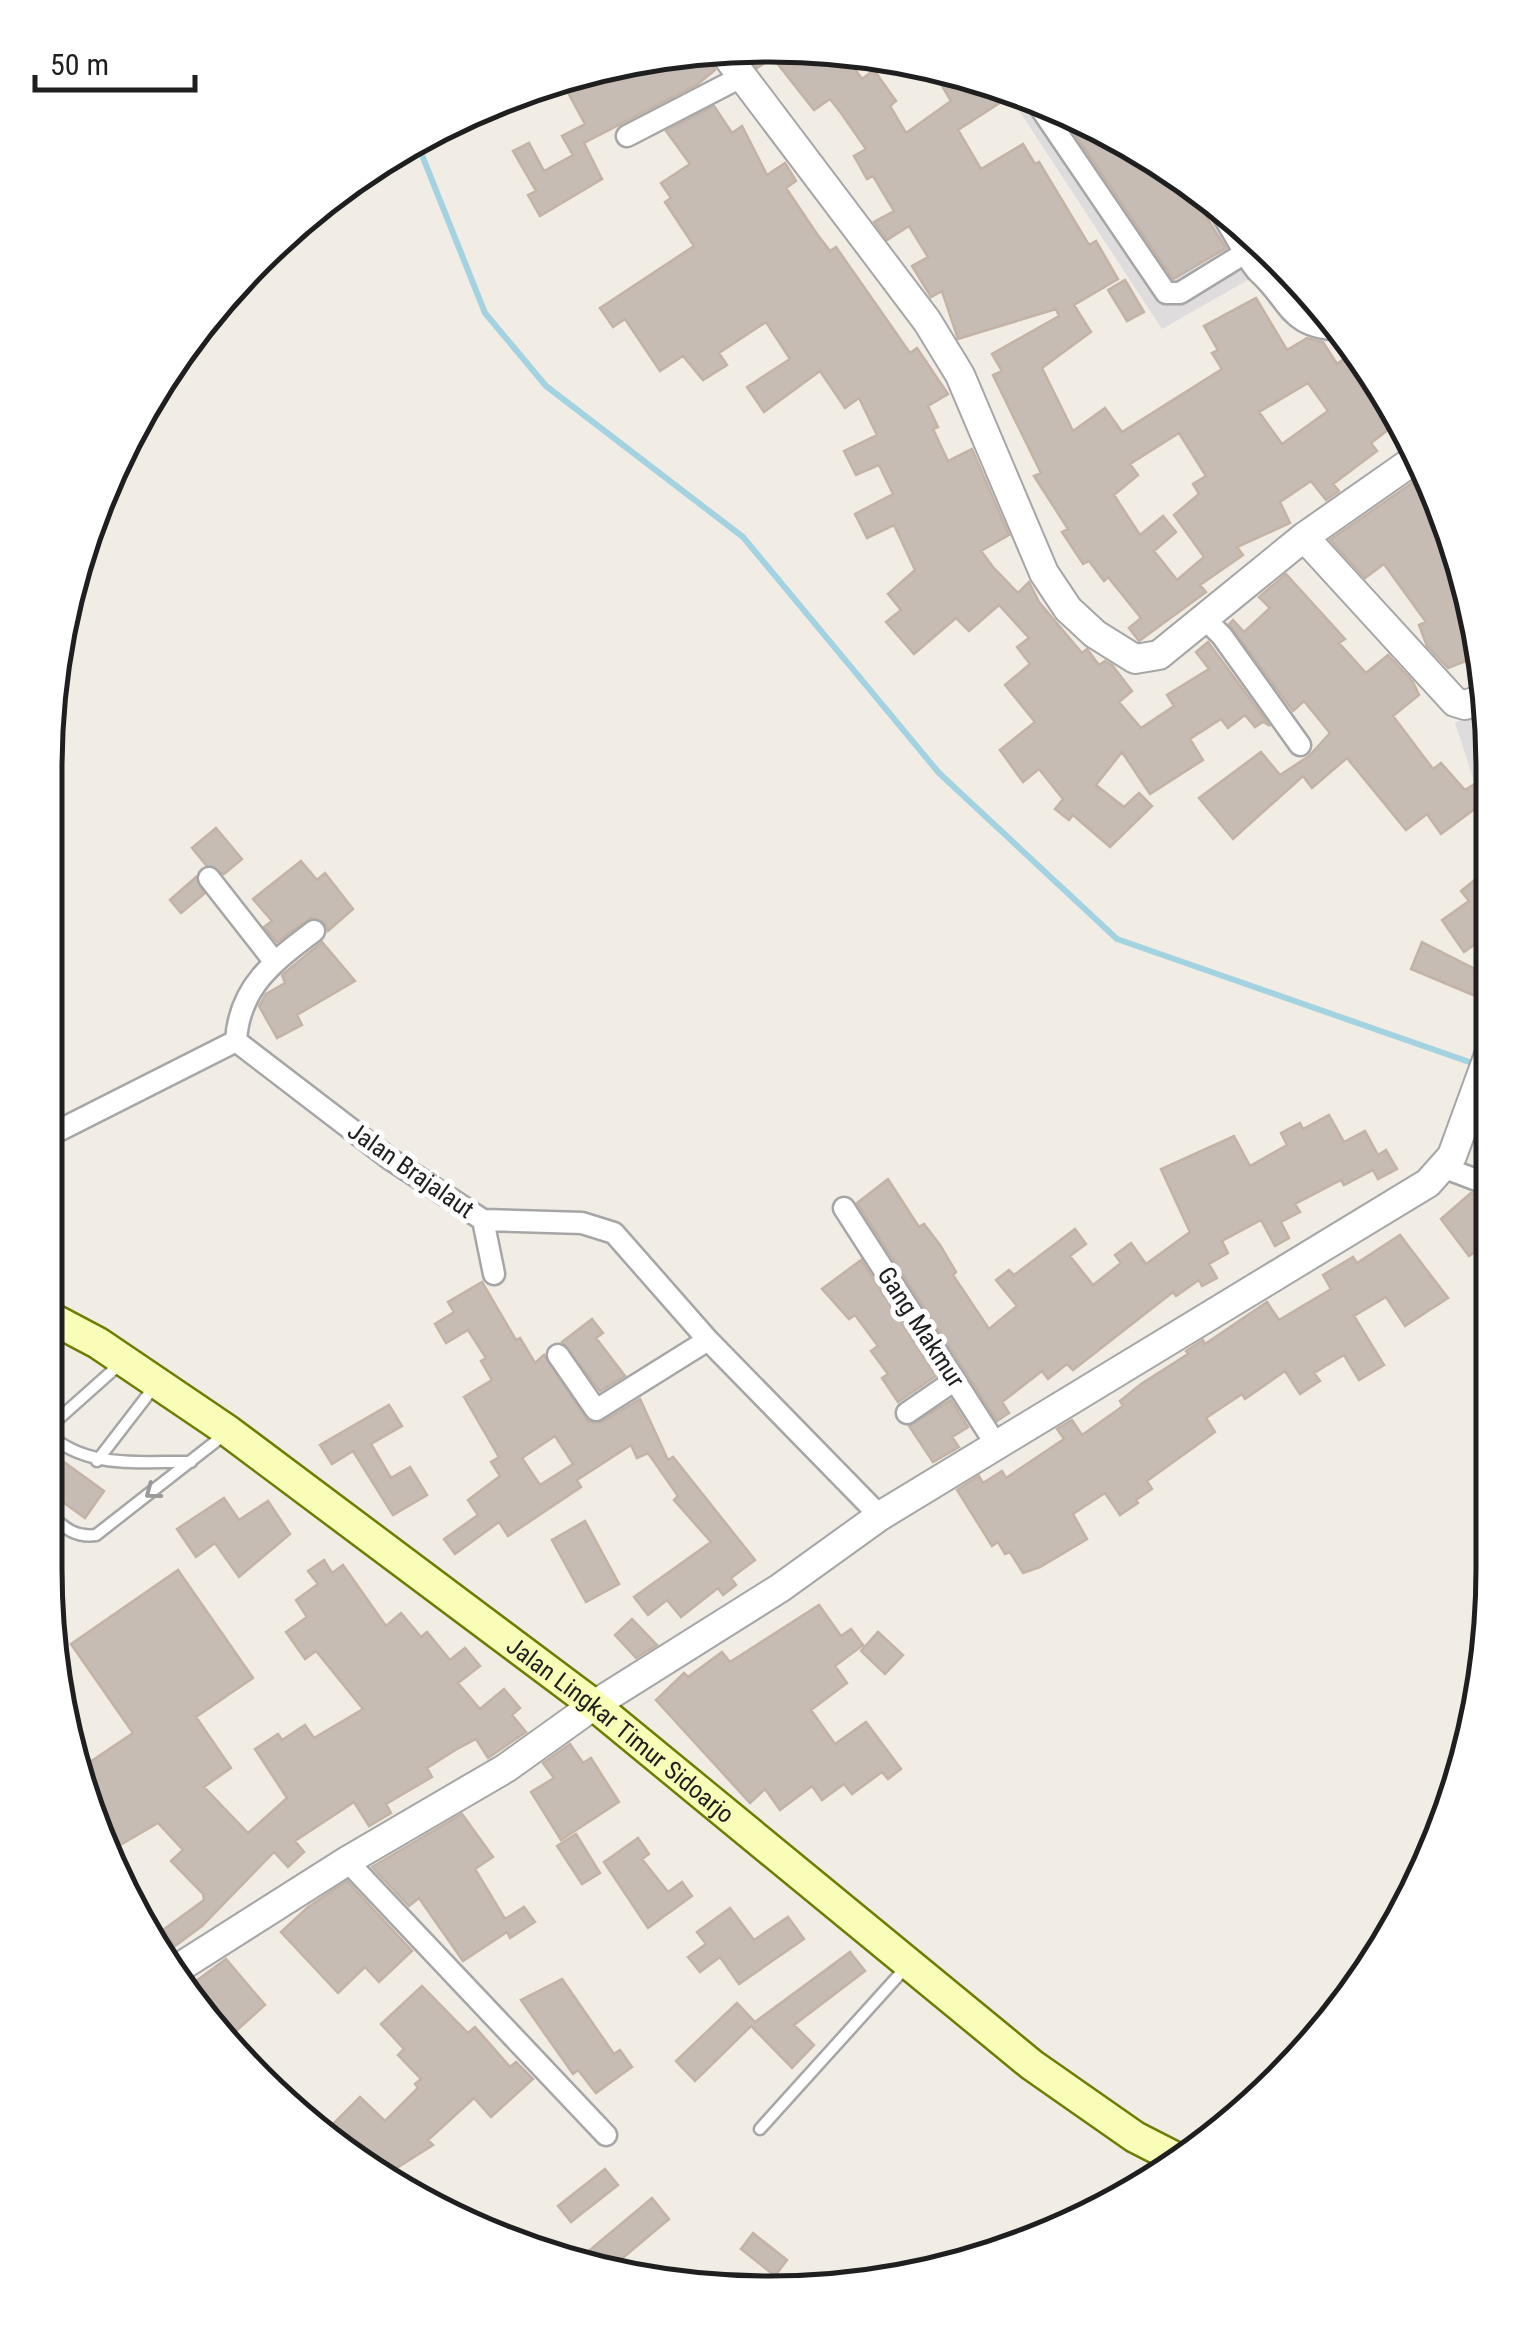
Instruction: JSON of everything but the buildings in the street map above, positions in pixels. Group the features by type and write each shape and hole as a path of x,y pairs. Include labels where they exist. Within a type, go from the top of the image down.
{"main road":[{"name":"Jalan Lingkar Timur Sidoarjo","path":"62,1324 125,1360 228,1431 594,1705 1064,2088 1135,2137 1167,2153"}],"street":[{"path":"732,64 928,321 960,375 1044,573 1068,609 1096,634 1136,659 1159,655 1304,538 1407,464"},
{"path":"627,136 741,77"},
{"path":"1047,119 1166,293 1180,294 1245,252"},
{"path":"1243,245 1291,315 1320,327"},
{"path":"1269,283 1274,275"},
{"path":"1304,538 1455,702 1473,702"},
{"path":"1205,619 1222,636 1300,745"},
{"path":"209,878 274,961"},
{"path":"62,1129 236,1041 240,1010 274,961 314,931"},
{"name":"Jalan Brajalaut","path":"236,1041 454,1205 484,1220 571,1222 614,1233 708,1340 889,1511"},
{"path":"184,1965 347,1861 506,1768 594,1705 780,1588 889,1511 1428,1182 1448,1162 1476,1093"},
{"path":"1448,1162 1476,1178"},
{"name":"Gang Makmur","path":"844,1208 997,1446"},
{"path":"484,1220 494,1274"},
{"path":"558,1355 596,1410 708,1340"},
{"path":"908,1413 955,1380"},
{"path":"347,1861 606,2134"}],"lane":[{"path":"62,1417 125,1360"},
{"path":"97,1461 157,1382"},
{"path":"62,1525 82,1537 96,1534 228,1431"},
{"path":"62,1445 97,1461 191,1462"},
{"path":"760,2129 908,1964"}],"shaded area":[{"path":"1017,107 1082,135 1162,182 1236,238 1268,269 1162,329"},
{"path":"1474,714 1476,787 1455,723"}],"waterway":[{"path":"422,154 485,313 546,386 743,537 939,773 1117,939 1475,1064"}]}
